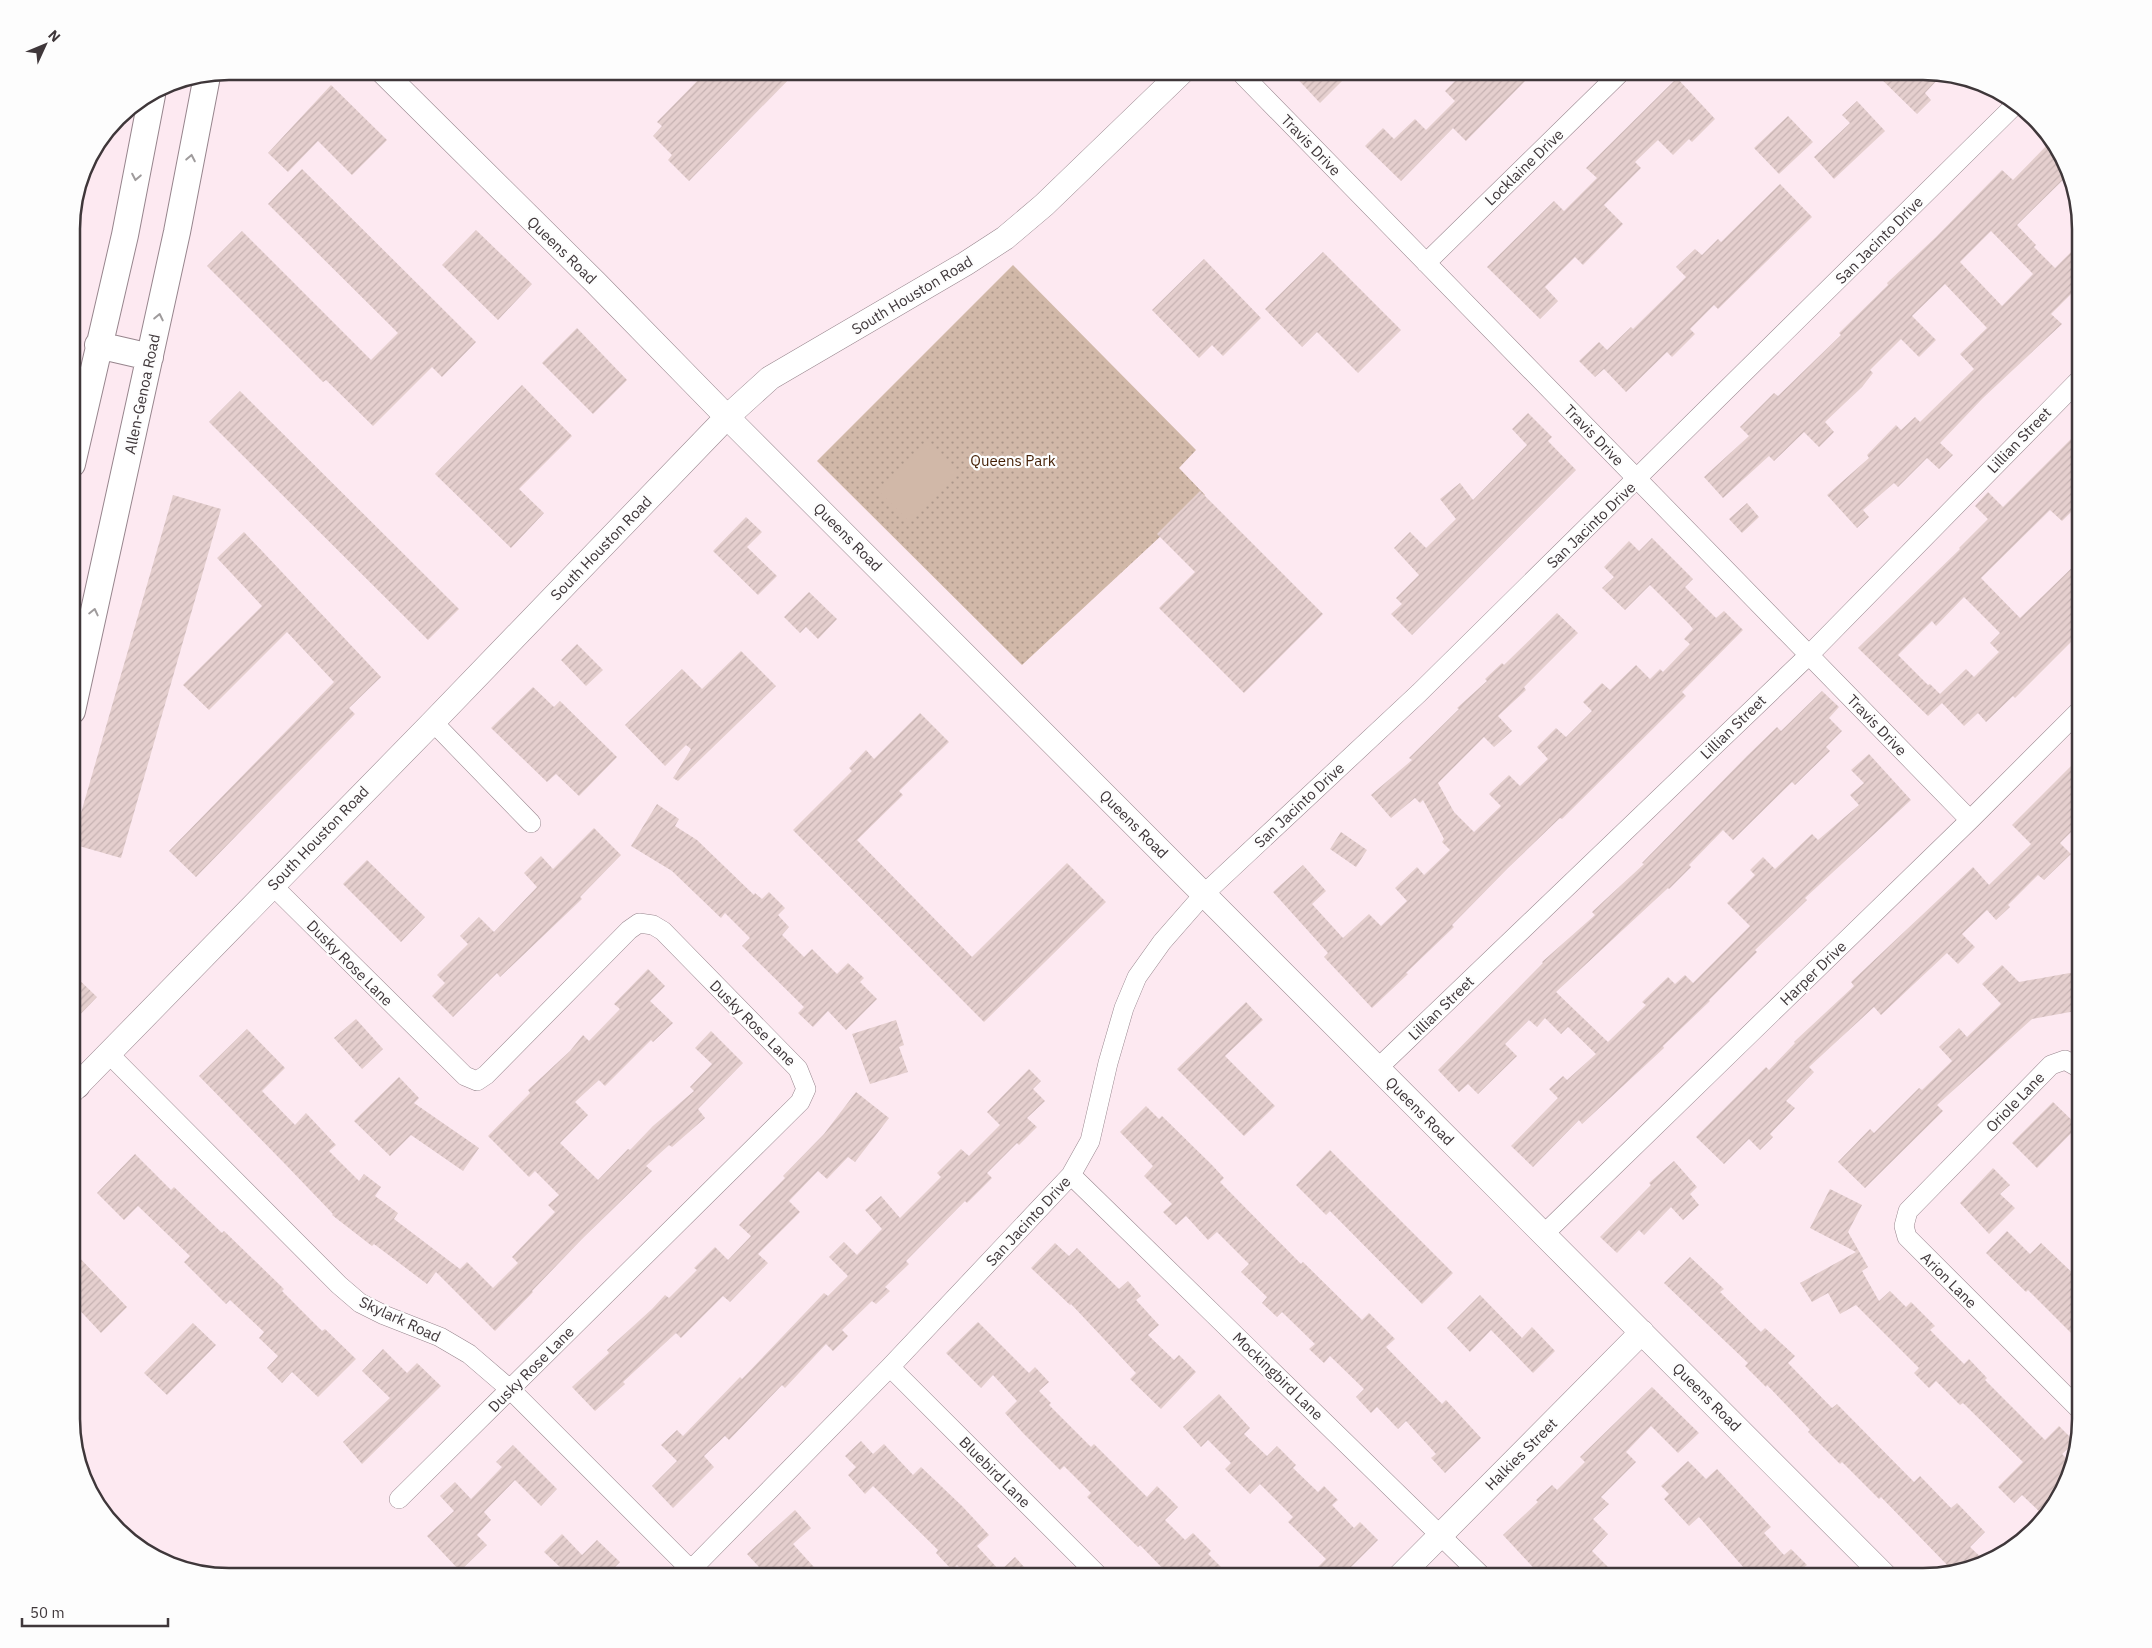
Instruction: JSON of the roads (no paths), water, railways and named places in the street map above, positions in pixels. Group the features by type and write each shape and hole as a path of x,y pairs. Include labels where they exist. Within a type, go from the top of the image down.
{"main road":[{"name":"Allen-Genoa Road","path":"80,675 177,232 206,82"},
{"path":"80,428 125,235 151,102"},
{"path":"98,346 150,356"}],"street":[{"name":"Queens Road","path":"391,80 1877,1568"},
{"name":"South Houston Road","path":"80,1080 432,722 727,417 770,378 965,264 1005,238 1044,205 1174,80"},
{"name":"Travis Drive","path":"1248,80 1970,820"},
{"name":"Locklaine Drive","path":"1426,263 1613,80"},
{"name":"San Jacinto Drive","path":"697,1568 1071,1175 1090,1141 1108,1063 1124,1008 1137,977 1162,942 1204,894 1419,694 2011,109"},
{"name":"Lillian Street","path":"1378,1068 1809,655 2072,387"},
{"name":"Harper Drive","path":"1543,1235 1970,820 2072,718"},
{"path":"432,722 531,823"},
{"name":"Dusky Rose Lane","path":"272,885 464,1076 477,1081 486,1075 629,930 639,923 653,925 663,931 798,1069 804,1079 806,1089 800,1102 399,1499"},
{"name":"Skylark Road","path":"108,1054 339,1285 360,1303 448,1341 469,1354 510,1390 685,1568"},
{"name":"Oriole Lane","path":"1978,1141 2051,1066 2065,1060 2072,1064"},
{"name":"Arion Lane","path":"1978,1141 1908,1211 1904,1226 1907,1237 2072,1402"},
{"name":"Mockingbird Lane","path":"1071,1175 1474,1568"},
{"name":"Halkies Street","path":"1408,1568 1642,1332"},
{"name":"Bluebird Lane","path":"890,1367 1091,1568"}],"park label":[{"name":"Queens Park","path":"1013,460"}]}
